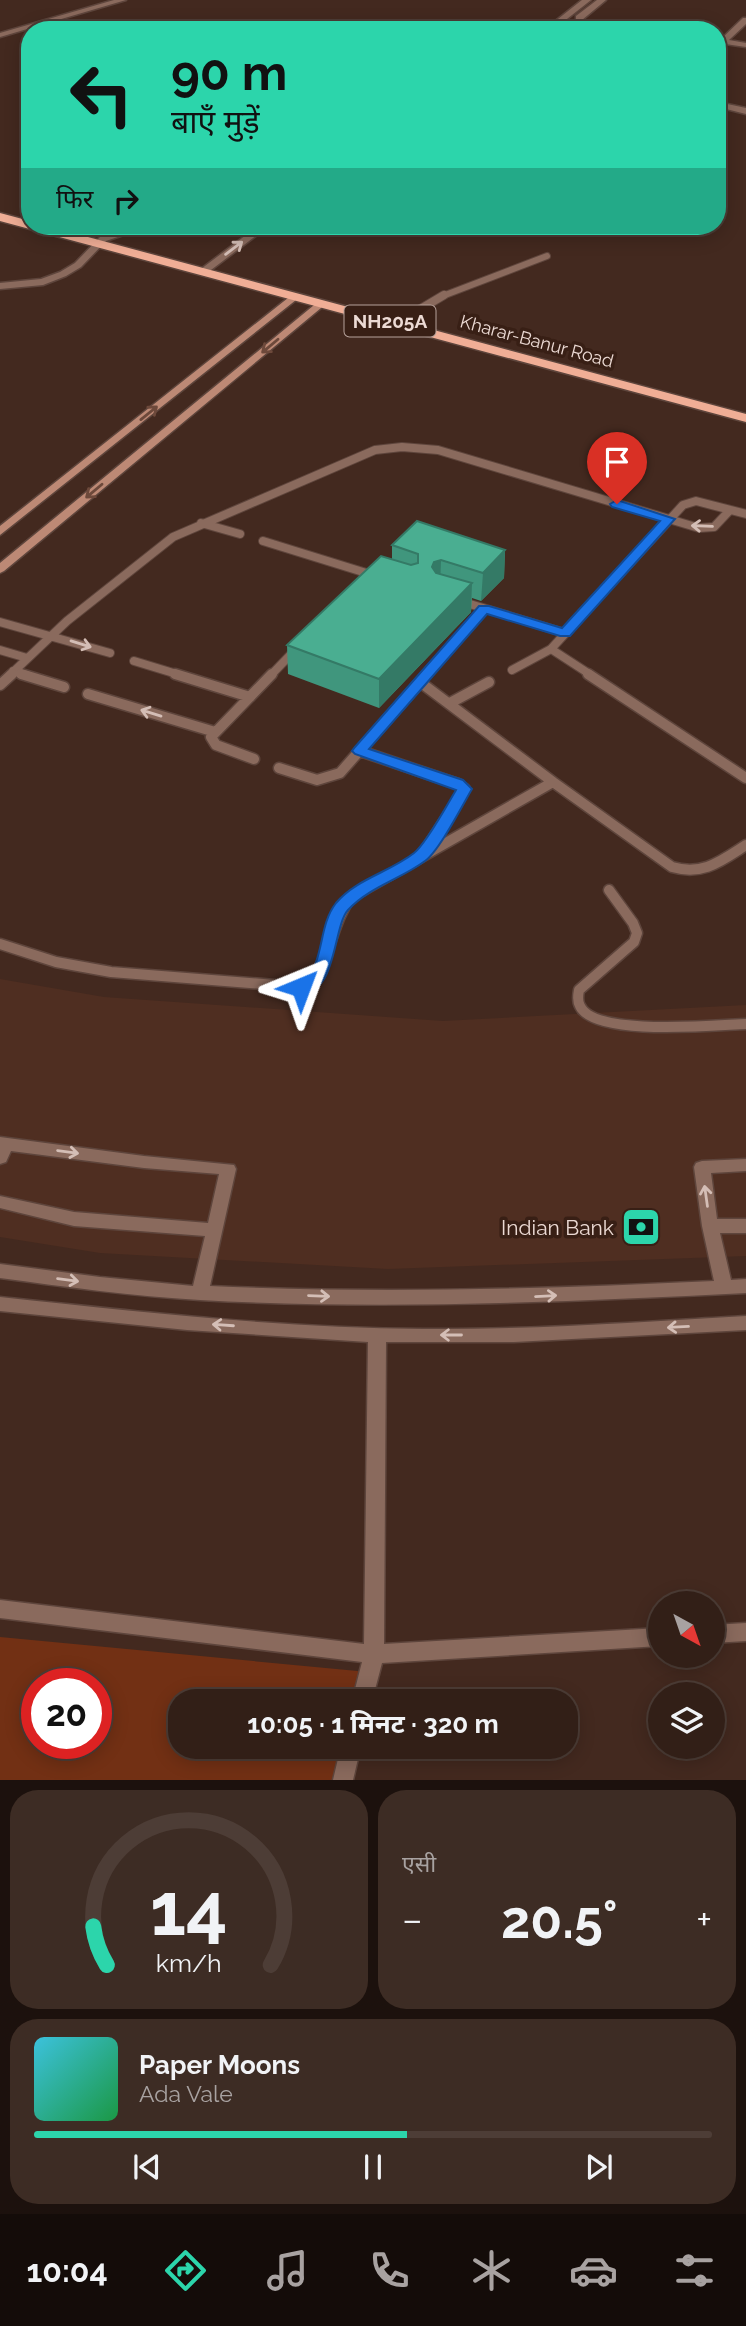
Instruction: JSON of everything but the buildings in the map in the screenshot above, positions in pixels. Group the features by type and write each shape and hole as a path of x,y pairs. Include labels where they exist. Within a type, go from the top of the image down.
{"highway":[{"name":"Kharar-Banur Road","path":"0,217 21,222"},
{"name":"Kharar-Banur Road","path":"68,235 746,418"}],"main road":[{"path":"0,532 296,296"},
{"path":"0,569 322,303"}],"street":[{"path":"49,21 122,0"},
{"path":"560,21 587,0"},
{"path":"575,21 602,0"},
{"path":"726,38 746,20"},
{"path":"0,35 21,29"},
{"path":"726,43 746,45"},
{"path":"726,107 746,111"},
{"path":"726,115 746,119"},
{"path":"0,286 43,282 63,274 88,255 97,243 112,235"},
{"path":"204,271 252,235"},
{"path":"2,1148 229,1170 200,1293"},
{"path":"724,1287 710,1226 702,1167 746,1165"},
{"path":"0,1202 74,1219 214,1230"},
{"path":"710,1226 746,1226"},
{"path":"0,1271 200,1293 379,1298 520,1297 746,1286"},
{"path":"0,1304 180,1322 377,1335 523,1334 746,1324"},
{"path":"365,1689 374,1654 377,1335"},
{"path":"0,1609 374,1654 648,1638"},
{"path":"725,1633 746,1632"},
{"path":"343,1780 348,1759"}],"lane":[{"path":"397,323 440,296 547,256"},
{"path":"0,685 52,635 173,537 366,453 400,446 438,450 707,529 717,524 730,510"},
{"path":"512,670 551,649 683,505 695,501 746,514"},
{"path":"201,523 240,534"},
{"path":"263,541 391,580"},
{"path":"360,583 369,573"},
{"path":"450,598 565,633"},
{"path":"279,768 325,782 340,773 484,609"},
{"path":"0,622 110,653"},
{"path":"254,759 211,741 215,733 305,640"},
{"path":"551,649 746,778"},
{"path":"0,650 27,658"},
{"path":"134,660 250,697"},
{"path":"13,671 64,687"},
{"path":"420,682 672,867 695,873 706,870 746,845"},
{"path":"450,703 488,682"},
{"path":"88,694 215,733"},
{"path":"360,751 458,784 465,789 422,856"},
{"path":"0,944 56,962 111,972 301,987 313,981 322,968 336,917 343,906 366,887 554,782"},
{"path":"609,890 633,923 637,933 634,942 579,990 577,1000 581,1010 615,1026 746,1024"}],"shaded area":[{"path":"0,979 104,997 443,1021 746,1005 746,1256 388,1269 100,1253 0,1237"},
{"path":"0,1637 368,1672 363,1689 168,1689 168,1759 342,1759 336,1780 0,1780"}],"place":[{"name":"Indian Bank","path":"641,1227"}],"route":[{"path":"301,987 313,981 322,968 336,917 343,906 366,887 422,856 464,793 463,786 360,751 484,609 565,633 668,519 617,504"}]}
